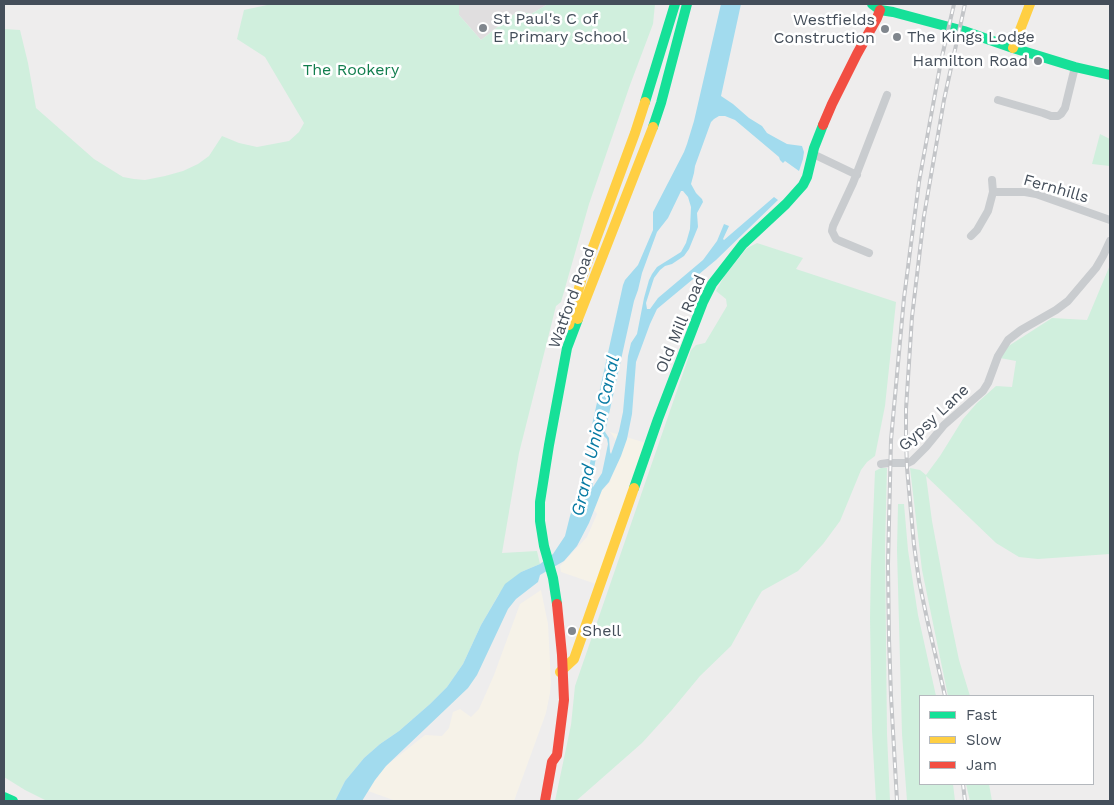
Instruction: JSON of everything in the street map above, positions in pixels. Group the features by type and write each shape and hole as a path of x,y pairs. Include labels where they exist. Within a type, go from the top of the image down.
{"main road":[{"name":"Watford Road","path":"545,801 552,762 557,755 564,700 560,673 560,626 553,578 544,546 540,521 540,502 549,445 567,348 570,318 582,277 635,133 675,4"},
{"name":"Watford Road","path":"567,348 650,138 687,4"},
{"path":"1013,48 1030,4"},
{"path":"876,7 1075,67 1110,75"},
{"name":"Old Mill Road","path":"560,673 574,660 658,419 703,302 720,271 743,244 804,185 819,134 856,54 877,18 876,7"},
{"path":"4,797 13,801"}],"street":[{"path":"998,100 1051,116 1058,116 1065,108 1075,67"},
{"path":"869,253 840,242 833,235 832,226 857,174 887,95"},
{"path":"812,154 857,174"},
{"path":"971,236 977,230 988,211 993,192 992,180"},
{"name":"Fernhills","path":"993,192 1036,194 1110,220"},
{"name":"Gypsy Lane","path":"881,464 908,463 912,461 944,425 983,391 998,356 1008,340 1056,310 1068,300 1096,268 1110,240"}],"shaded area":[{"name":"St Paul's C of E Primary School","path":"459,4 548,4 531,14 518,11 481,40 459,15"},
{"path":"610,432 646,443 596,584 561,572 560,566 587,537 597,514 593,508 602,490 610,482 621,447"},
{"path":"541,590 548,624 550,693 546,713 514,801 396,801 368,791 386,766 425,735 442,736 449,728 453,712 460,709 471,717 479,709 494,675 520,604"}],"green space":[{"name":"The Rookery","path":"270,4 459,4 459,15 481,40 518,11 531,14 548,4 655,4 653,24 589,204 561,302 556,306 519,453 502,553 537,551 540,564 521,572 499,594 481,625 463,664 447,687 399,731 364,758 345,781 335,801 47,801 4,777 4,29 20,30 36,108 94,159 123,177 145,180 183,171 198,164 209,156 222,136 239,143 257,147 289,141 299,132 304,123 265,57 237,39 244,10"},
{"path":"1100,134 1110,139 1110,166 1092,164"},
{"path":"757,243 803,258 796,269 896,302 885,406 875,456 861,470 840,521 823,544 798,571 762,591 731,646 700,676 642,743 576,801 555,801 571,725 575,686 691,350 696,345 705,343 727,306 726,299 716,291 725,275 747,248"},
{"path":"1110,265 1110,554 1038,559 1019,557 996,543 926,476 932,521 949,612 959,660 970,695 948,695 922,570 910,468 920,470 926,475 963,419 977,403 996,386 1012,387 1016,361 1000,358 1007,347 1052,318 1087,320"},
{"path":"887,468 885,548 887,734 890,801 876,801 872,732 871,566 875,471"},
{"path":"898,504 904,504 908,550 918,615 936,695 919,695 919,785 953,785 955,801 907,801 902,734 897,550"},
{"path":"966,785 989,785 992,801 970,801"}],"water":[{"name":"Grand Union Canal","path":"721,4 741,4 721,96 762,126 767,133 787,144 802,146 804,152 799,171 785,161 783,163 779,157 735,120 719,116 711,122 695,166 691,184 703,202 697,213 698,227 684,256 665,266 654,278 646,303 647,309 650,309 658,298 703,260 717,241 724,224 729,226 724,240 774,197 778,200 716,260 657,309 636,362 632,414 627,439 609,482 602,490 589,523 577,546 564,561 540,575 538,582 516,599 508,609 477,675 468,688 386,766 362,801 335,801 345,781 364,758 399,731 447,687 463,664 481,625 505,584 521,572 540,564 553,554 565,536 579,490 587,477 595,440 592,425 623,285 638,265 653,230 653,212 684,152 694,121","holes":["681,191 688,197 691,207 690,229 681,252 657,267 649,280 637,334 631,343 628,356 623,412 611,454 609,438 605,432 634,301 657,232 668,218","604,436 608,444 602,473 593,487 592,479 599,442"]}],"railway":[{"path":"897,801 889,639 888,564 891,440 904,298 919,182 941,61 954,4"},
{"path":"945,695 919,581 914,545 907,468 906,409 912,317 924,216 944,100 965,4"},
{"path":"963,785 965,801"}],"traffic: fast":[{"path":"645,102 675,4"},
{"path":"653,127 687,4"},
{"path":"872,4 880,10 964,31 1075,67 1110,75"},
{"path":"634,488 658,419 703,302 712,284 743,244 786,204 803,185 823,125"},
{"path":"557,604 553,578 544,546 540,521 540,502 567,348 578,319"},
{"path":"4,797 13,801"}],"traffic: slow":[{"path":"1013,48 1030,4"},
{"path":"569,325 582,277 645,102"},
{"path":"578,319 653,127"},
{"path":"560,672 574,659 634,488"}],"traffic: jam":[{"path":"823,125 880,10"},
{"path":"545,801 552,762 557,755 564,700 557,604"}],"place":[{"name":"St Paul's C of E Primary School","path":"483,28"},
{"name":"Westfields Construction","path":"885,29"},
{"name":"The Kings Lodge","path":"897,37"},
{"name":"Hamilton Road","path":"1038,61"},
{"name":"Shell","path":"572,631"}]}
